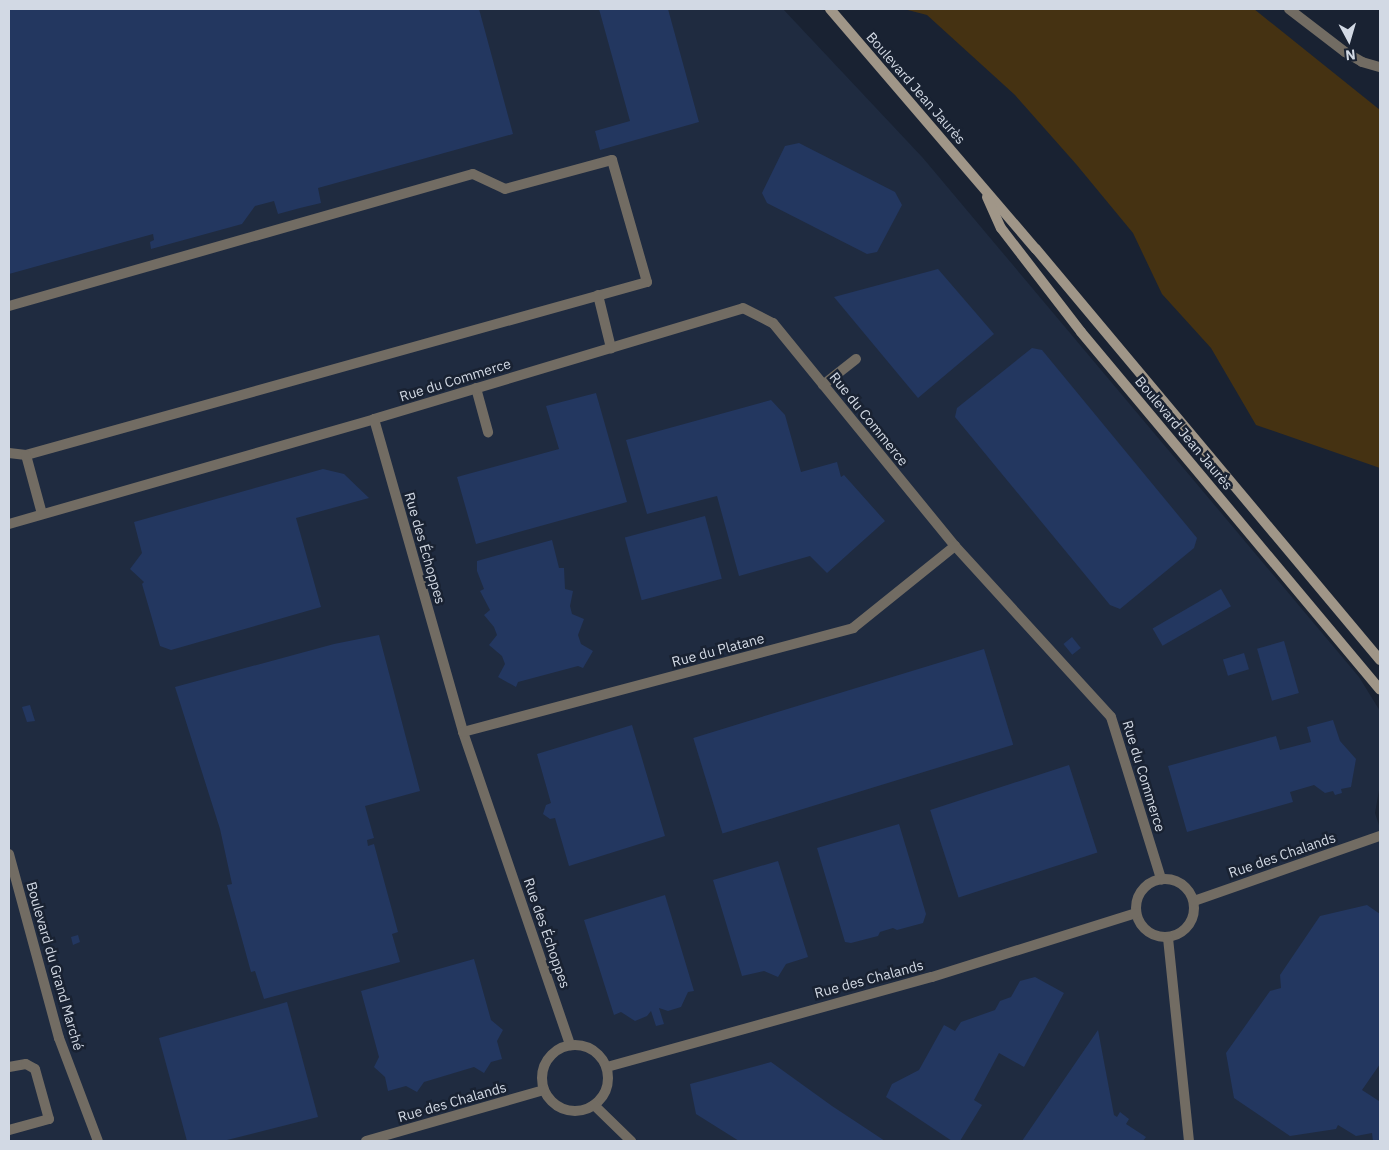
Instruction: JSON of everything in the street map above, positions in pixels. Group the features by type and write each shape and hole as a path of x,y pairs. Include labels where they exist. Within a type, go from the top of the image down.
{"street":[{"name":"Boulevard Jean Jaurès","path":"830,9 981,185 1380,660"},
{"path":"1290,9 1345,52 1362,62 1380,67"},
{"path":"9,306 473,174 505,189 612,160 647,282 26,455 9,453"},
{"name":"Boulevard Jean Jaurès","path":"981,185 1001,228 1081,332 1380,689"},
{"path":"598,296 611,348"},
{"name":"Rue du Commerce","path":"374,419 743,308 773,323 955,546 1111,717 1162,879"},
{"path":"823,385 856,359"},
{"path":"476,388 488,432"},
{"path":"9,524 374,419"},
{"name":"Rue des Échoppes","path":"374,419 463,732 570,1045"},
{"path":"26,455 42,514"},
{"name":"Rue du Platane","path":"463,732 853,628 955,546"},
{"name":"Rue des Chalands","path":"1194,901 1380,836"},
{"name":"Boulevard du Grand Marché","path":"9,854 59,1038 98,1141"},
{"path":"1162,879 1178,882 1185,887 1194,901 1193,918 1190,925 1176,936 1168,938 1151,934 1144,928 1136,913 1139,894 1152,882 1162,879"},
{"name":"Rue des Chalands","path":"607,1066 932,977 1136,913"},
{"path":"1168,938 1189,1141"},
{"path":"570,1045 582,1045 592,1049 601,1056 607,1066 609,1077 607,1088 594,1104 585,1109 566,1109 549,1098 544,1090 543,1070 546,1061 561,1048 570,1045"},
{"path":"9,1067 26,1064 35,1069 49,1119 9,1130"},
{"name":"Rue des Chalands","path":"366,1141 544,1090"},
{"path":"594,1104 631,1141"}],"shaded area":[{"path":"9,9 783,9 923,158 1359,677 1380,711 1380,785 1375,813 1380,828 1380,1141 9,1141"},
{"path":"904,9 1254,9 1380,110 1380,468 1256,425 1211,348 1162,294 1133,233 1076,164 1015,95 927,15"}],"building":[{"path":"9,9 479,9 513,134 318,188 321,203 278,214 274,201 255,206 242,224 151,249 150,242 154,240 153,234 9,274"},
{"path":"599,9 668,9 699,122 600,150 595,131 630,121"},
{"path":"799,143 895,192 902,205 877,252 867,254 767,203 762,193 785,146"},
{"path":"938,269 994,334 918,398 834,297"},
{"path":"1032,348 1042,350 1197,538 1194,548 1120,609 1110,605 955,417 957,408"},
{"path":"596,393 627,502 476,544 457,477 559,449 546,406"},
{"path":"771,400 785,415 801,472 837,462 841,477 844,475 885,521 827,573 810,556 739,576 717,496 647,514 626,440"},
{"path":"323,469 344,474 369,498 296,518 321,607 171,650 160,646 142,584 144,582 130,569 142,553 134,522"},
{"path":"705,516 722,579 642,600 625,537"},
{"path":"552,540 559,568 564,568 565,589 573,591 570,606 572,614 584,619 578,635 581,644 593,651 583,668 578,666 518,682 516,687 498,677 505,664 502,656 489,645 497,635 494,627 484,615 490,610 480,591 484,589 477,571 477,561"},
{"path":"1221,589 1231,606 1163,646 1153,628"},
{"path":"379,635 420,791 365,806 374,838 367,840 368,846 374,844 398,932 392,934 400,962 264,999 255,971 251,972 227,885 232,884 220,829 175,687 334,644"},
{"path":"1072,637 1081,648 1072,655 1063,644"},
{"path":"1284,641 1299,693 1272,701 1257,649"},
{"path":"984,649 1013,745 723,834 693,738"},
{"path":"1244,653 1249,669 1228,676 1223,659"},
{"path":"30,705 35,721 27,722 22,707"},
{"path":"1333,720 1340,741 1356,759 1351,787 1341,789 1342,793 1335,795 1333,791 1325,793 1314,785 1290,792 1293,802 1187,832 1168,766 1276,736 1280,750 1311,742 1307,727"},
{"path":"632,725 665,836 569,866 555,818 550,819 543,814 546,805 551,803 537,754"},
{"path":"1069,765 1097,852 959,898 930,810"},
{"path":"899,824 926,914 923,923 897,930 893,928 880,932 878,936 851,943 845,942 817,848"},
{"path":"778,861 808,957 786,964 778,977 764,971 742,976 713,880"},
{"path":"665,895 694,991 688,992 681,1007 668,1011 659,1008 664,1024 656,1026 651,1011 647,1016 635,1021 621,1012 614,1015 584,920"},
{"path":"1367,905 1380,914 1380,1064 1362,1090 1379,1101 1380,1141 1373,1141 1372,1133 1356,1136 1338,1125 1336,1129 1290,1136 1234,1098 1226,1053 1270,991 1281,988 1280,975 1320,916"},
{"path":"78,935 80,942 73,945 71,937"},
{"path":"474,959 491,1020 503,1030 497,1041 502,1059 491,1062 484,1073 474,1067 424,1082 417,1092 406,1086 388,1091 385,1077 374,1067 379,1057 361,991"},
{"path":"1035,977 1064,993 1024,1067 999,1053 974,1100 982,1105 960,1141 952,1141 886,1097 892,1084 919,1070 944,1025 955,1031 961,1022 995,1010 1000,1001 1011,997 1020,981"},
{"path":"287,1002 318,1117 223,1141 187,1141 159,1038"},
{"path":"1098,1030 1114,1115 1117,1117 1120,1112 1129,1119 1126,1124 1146,1137 1143,1141 1022,1141"},
{"path":"771,1062 885,1141 739,1141 696,1114 690,1084"}]}
